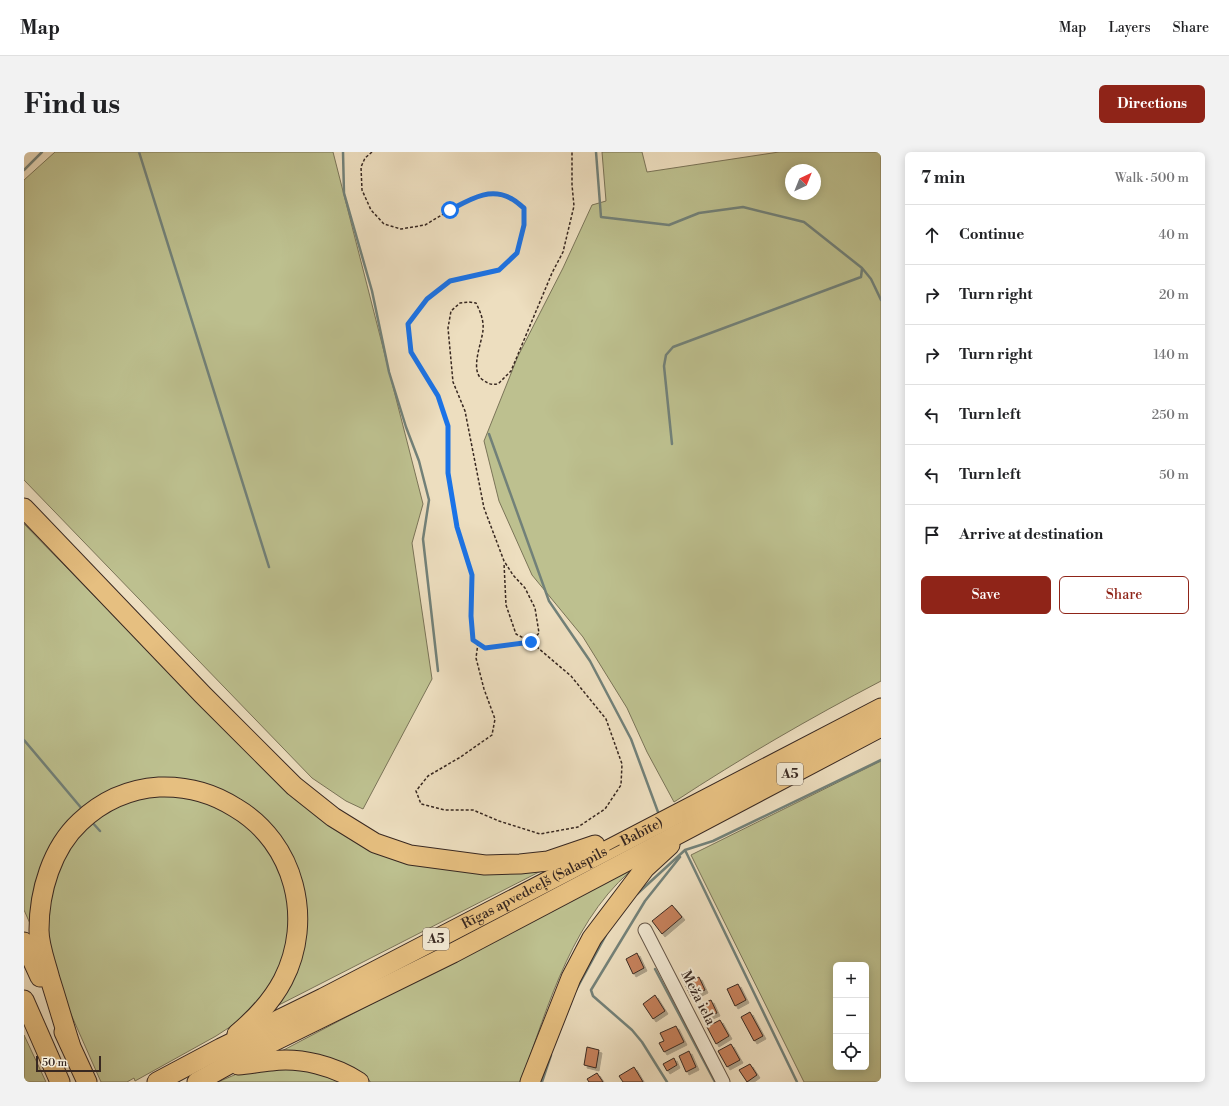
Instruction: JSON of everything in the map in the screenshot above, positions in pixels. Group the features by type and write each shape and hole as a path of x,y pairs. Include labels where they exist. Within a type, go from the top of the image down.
{"highway":[{"path":"24,508 202,695 294,786 333,817 375,843 410,855 485,865 520,864 548,861 649,827"},
{"name":"Rīgas apvedceļš (Salaspils — Babīte)","path":"157,1082 221,1048 324,998 649,827 881,708"},
{"name":"Rīgas apvedceļš (Salaspils — Babīte)","path":"197,1082 224,1067 453,953 881,727"},
{"path":"70,1044 46,965 39,931 41,905 50,868 64,840 89,813 104,804 139,790 177,787 195,790 211,795 229,804 256,821 279,848 289,870 296,892 298,929 290,962 283,980 262,1010 221,1048"},
{"path":"530,1082 571,978 592,938 645,868 669,845 699,822"},
{"path":"24,942 86,1082"},
{"path":"24,1000 60,1082"},
{"path":"24,1016 40,1036"},
{"path":"224,1067 271,1061 301,1061 324,1066 345,1073 359,1082"}],"street":[{"name":"Meža iela","path":"645,930 723,1082"}],"path":[{"path":"372,152 365,158 361,167 362,190 371,210 384,224 401,229 425,226 450,210 478,196 498,194 511,198 524,208 524,225 517,253 499,270 450,281 427,299 408,324 411,352 438,396 448,426 448,473 457,527 472,575 471,616 473,640 485,648 531,642 539,633 535,608 525,588 513,575 504,561 484,508 465,411 453,382 448,328 452,311 460,303 476,303 481,313 483,330 476,369 480,379 491,385 498,384 510,371 552,273 563,252 574,206 572,185 572,152"},
{"path":"478,643 476,658 484,689 495,719 492,735 459,758 428,776 416,791 421,804 445,810 473,810 499,821 540,834 578,827 605,809 621,785 622,764 606,719 571,676 531,642 516,634 506,605 504,561"}],"green space":[{"path":"55,152 333,152 423,504 412,543 432,679 363,809 346,801 312,778 24,480 24,180"},
{"path":"602,152 642,152 647,172 779,152 881,152 881,681 776,739 674,802 647,752 627,708 583,637 532,575 499,501 484,441 518,356 563,268 592,205 606,201"},
{"path":"24,524 237,742 368,845 541,871 273,1008 291,978 294,865 191,782 88,806 32,928 24,910"},
{"path":"881,761 881,1082 804,1082 691,855"},
{"path":"165,792 207,800 247,822 280,864 292,905 282,970 255,1007 233,1025 216,1036 135,1081 134,1078 127,1082 101,1082 51,969 47,952 47,896 70,843 114,805"},
{"path":"642,862 618,882 598,906 581,933 553,992 521,1082 371,1082 353,1070 276,1054"},
{"path":"24,1035 46,1082 24,1082"},
{"path":"301,1067 347,1082 218,1082 239,1073"}],"building":[{"path":"672,905 682,917 662,934 652,921"},
{"path":"637,953 644,968 633,974 626,959"},
{"path":"699,977 705,990 691,997 685,984"},
{"path":"738,984 746,1000 735,1006 727,989"},
{"path":"655,995 665,1011 653,1019 643,1004"},
{"path":"711,1000 717,1013 703,1019 697,1006"},
{"path":"750,1012 763,1036 754,1041 741,1017"},
{"path":"720,1020 729,1036 716,1044 707,1027"},
{"path":"676,1026 684,1042 664,1052 659,1043 664,1041 660,1033"},
{"path":"731,1044 740,1060 727,1067 718,1051"},
{"path":"587,1047 599,1050 596,1068 584,1065"},
{"path":"689,1051 696,1067 686,1072 679,1056"},
{"path":"674,1058 677,1065 667,1071 663,1064"},
{"path":"750,1064 757,1075 747,1082 739,1070"},
{"path":"634,1067 643,1082 623,1082 619,1076"},
{"path":"597,1073 603,1082 589,1082 587,1079"}],"waterway":[{"path":"24,170 42,152"},
{"path":"139,152 269,567"},
{"path":"343,152 344,193 372,291 389,372 406,427 419,461 429,500 423,539 438,671"},
{"path":"596,152 601,217 669,225 699,213 743,207 804,222 862,268 871,279 881,300"},
{"path":"672,444 664,366 666,355 673,347 861,277 862,269"},
{"path":"489,434 549,601 590,661 631,739 658,812"},
{"path":"24,740 83,810"},
{"path":"637,894 685,850 713,841 881,760"},
{"path":"91,821 100,831"},
{"path":"685,850 797,1082"},
{"path":"667,1082 642,1042 632,1030 593,996 591,990 645,901 680,857"},
{"path":"576,990 606,935"},
{"path":"655,969 715,1082"},
{"path":"542,1082 551,1055"}],"route":[{"path":"450,210 478,196 498,194 511,198 524,208 524,225 517,253 499,270 450,281 427,299 408,324 411,352 438,396 448,426 448,473 457,527 472,575 471,616 473,640 485,648 531,642"}]}
